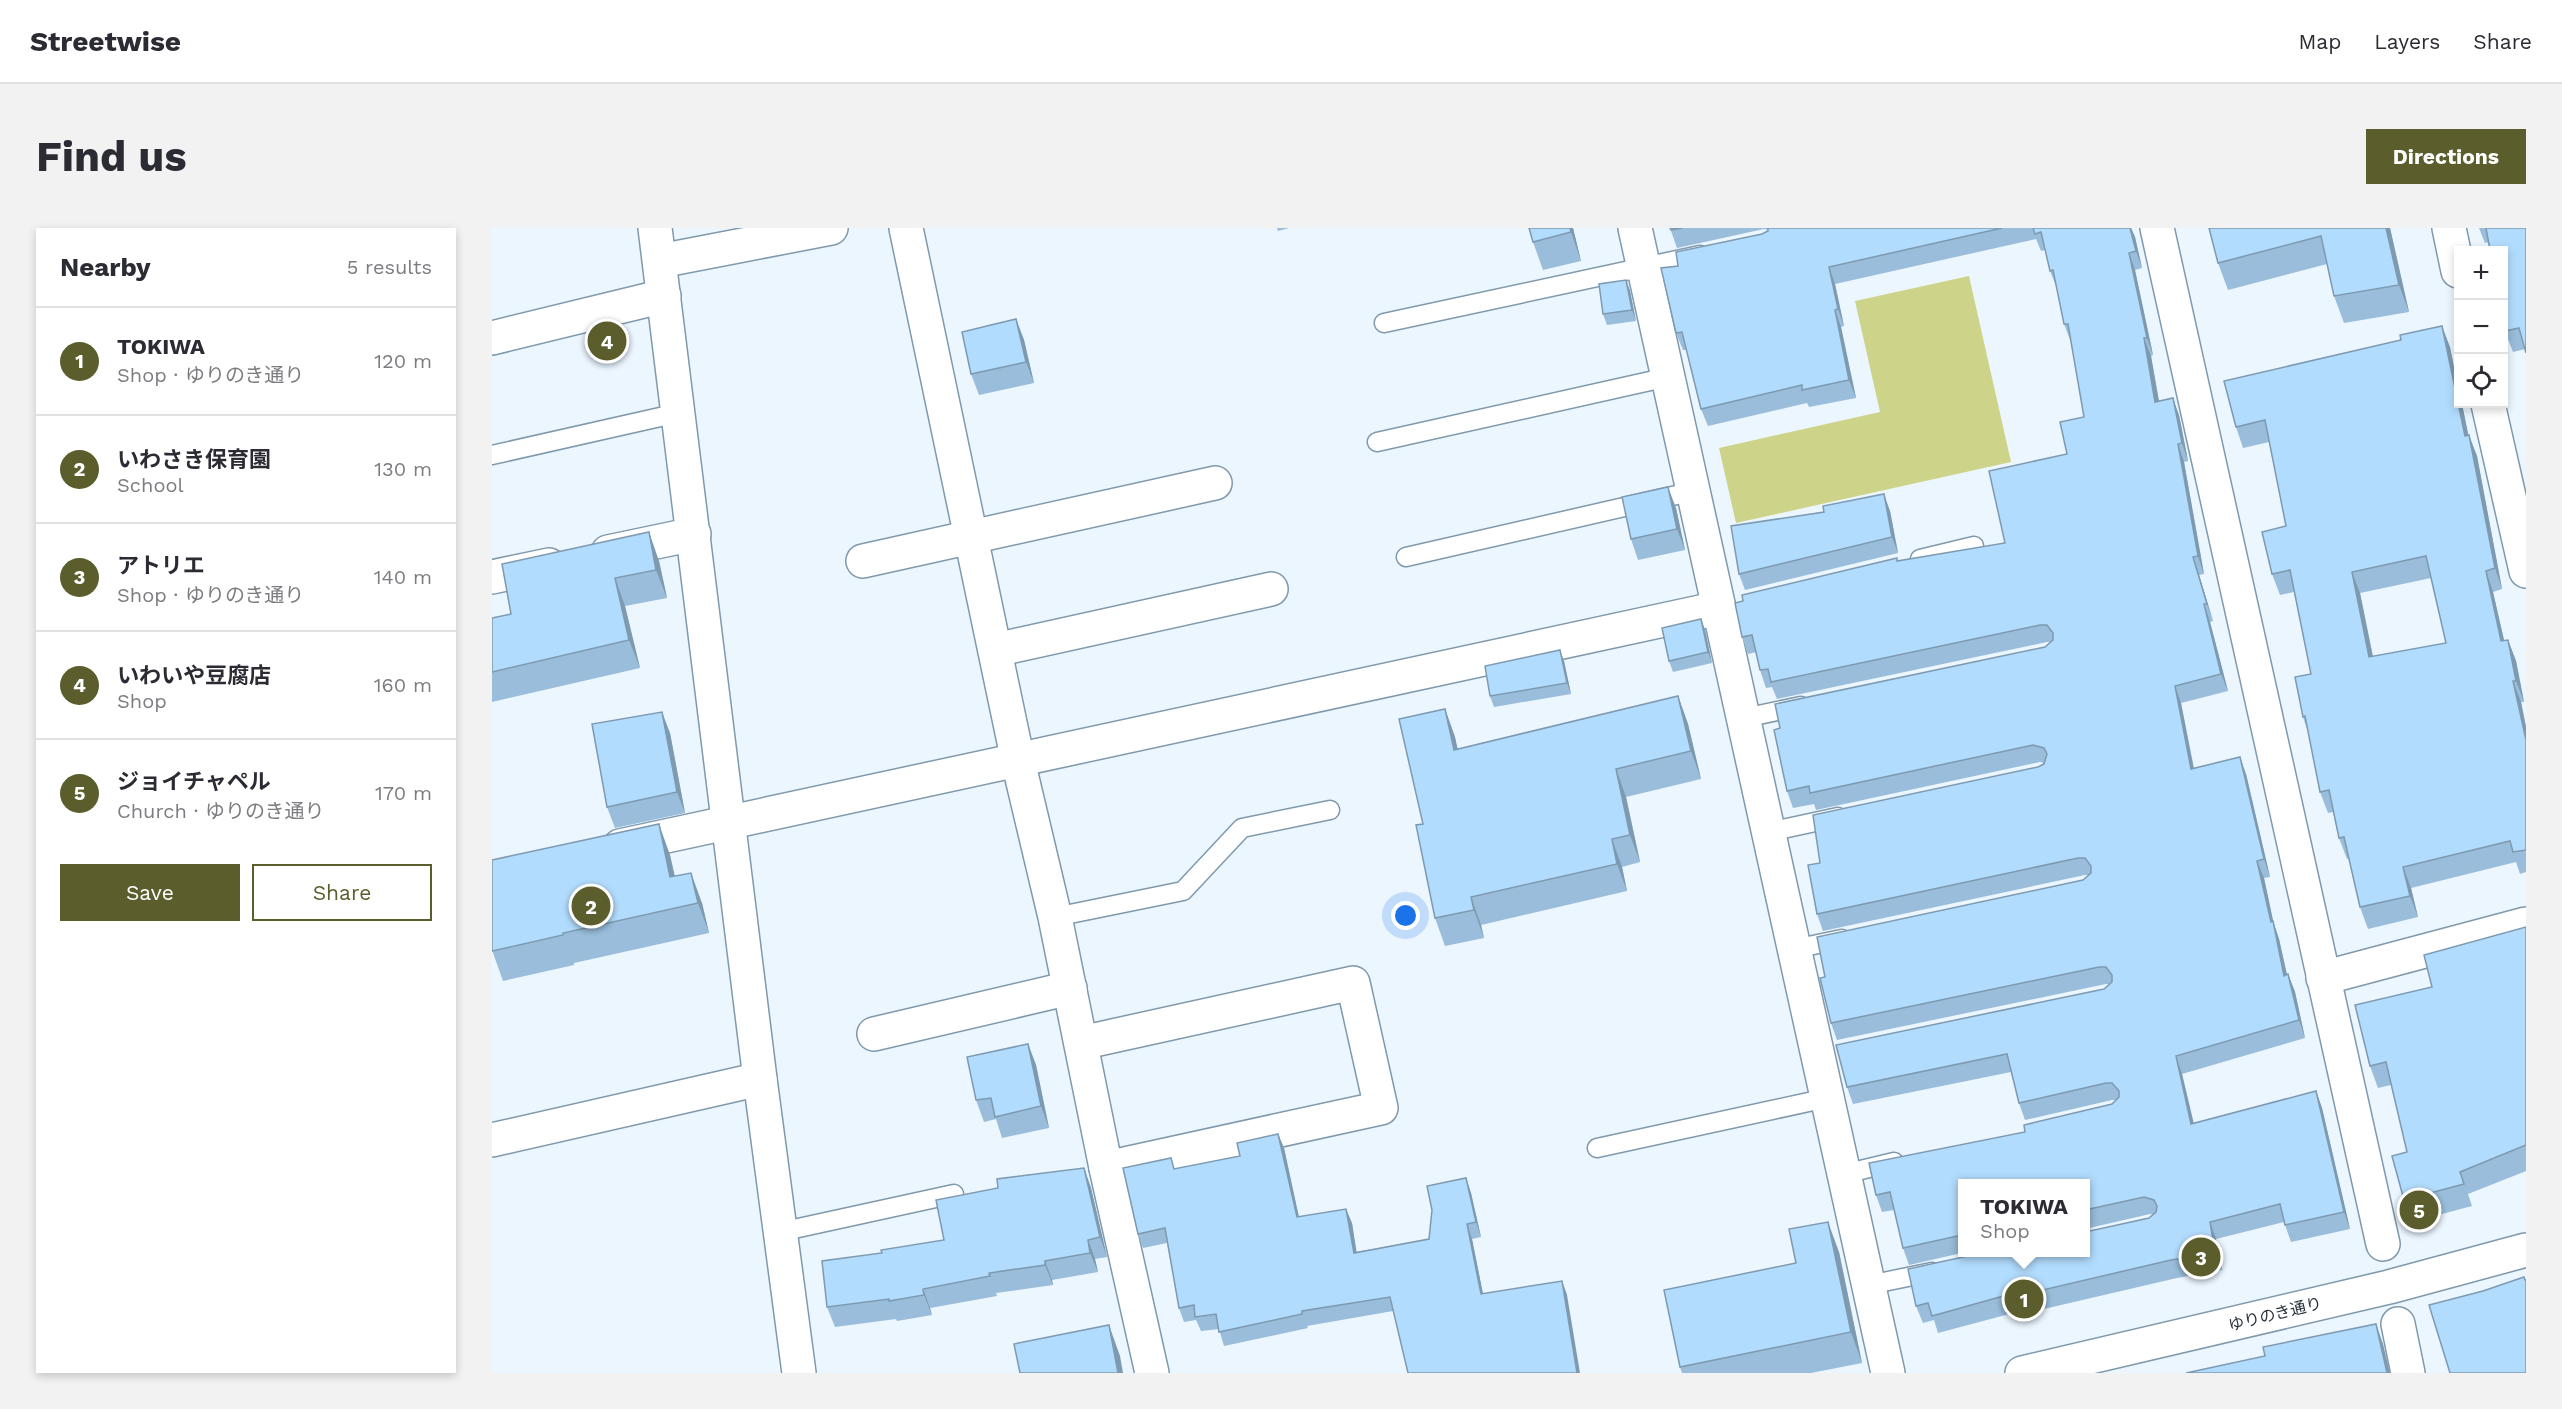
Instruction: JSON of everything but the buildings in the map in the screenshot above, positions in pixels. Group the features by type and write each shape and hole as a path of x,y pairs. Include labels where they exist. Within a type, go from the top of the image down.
{"street":[{"path":"655,228 760,1079 799,1373"},
{"path":"660,261 831,228"},
{"path":"906,228 1018,761 1055,916 1106,1168 1152,1373"},
{"path":"1635,228 1694,491 1725,607 1744,718 1794,949 1824,1055 1827,1098 1888,1373"},
{"path":"2157,228 2383,1244"},
{"path":"2449,228 2454,252"},
{"path":"492,338 664,296"},
{"path":"2489,408 2526,571"},
{"path":"863,561 1215,483"},
{"path":"492,577 694,534"},
{"path":"995,650 1271,589"},
{"path":"593,852 1725,607"},
{"path":"2323,978 2526,924"},
{"path":"1081,1043 1353,983 1381,1108 1106,1168"},
{"path":"874,1034 1070,988"},
{"path":"492,1140 760,1079"},
{"name":"ゆりのき通り","path":"2022,1373 2389,1287 2526,1250"},
{"path":"2398,1324 2408,1373"}],"lane":[{"path":"1384,323 1722,250"},
{"path":"1377,442 1668,376"},
{"path":"492,455 678,413"},
{"path":"1406,557 1694,491"},
{"path":"1904,563 1974,546"},
{"path":"1744,718 1823,702"},
{"path":"1055,916 1183,891 1242,828 1329,810"},
{"path":"1769,832 1860,812"},
{"path":"1794,949 1864,934"},
{"path":"1597,1148 1827,1098"},
{"path":"1844,1173 1912,1158"},
{"path":"780,1232 954,1194"},
{"path":"1869,1286 1946,1269"}],"green space":[{"path":"1969,276 2011,462 1736,523 1719,448 1880,412 1855,301"}],"place":[{"name":"いわいや豆腐店","path":"607,341"},
{"name":"いわさき保育園","path":"591,906"},
{"name":"ジョイチャペル","path":"2419,1210"},
{"name":"アトリエ","path":"2201,1257"},
{"name":"TOKIWA","path":"2024,1299"}]}
